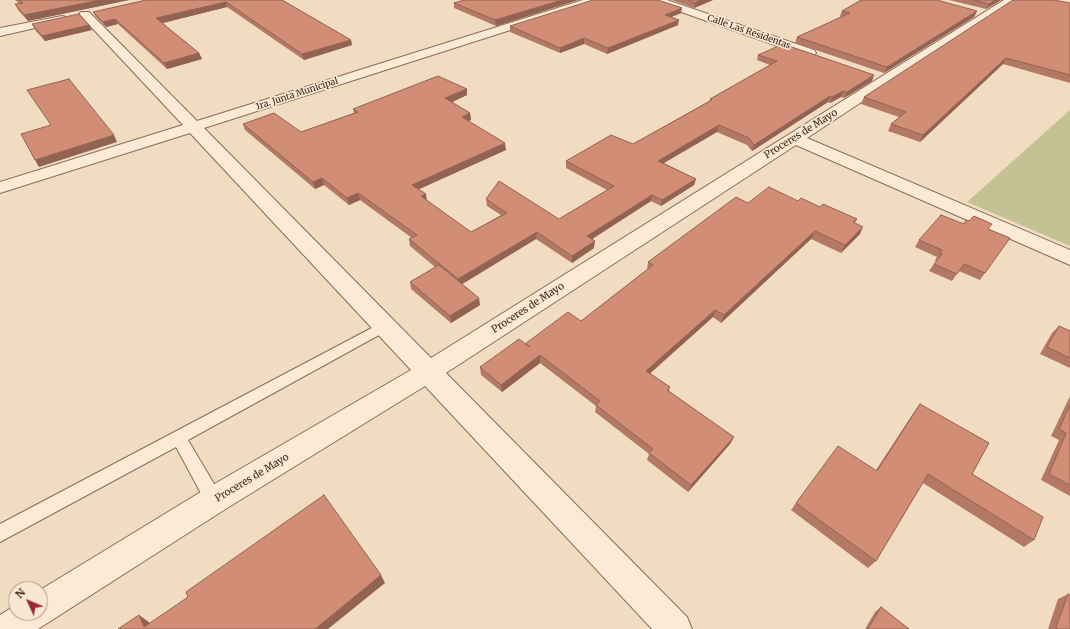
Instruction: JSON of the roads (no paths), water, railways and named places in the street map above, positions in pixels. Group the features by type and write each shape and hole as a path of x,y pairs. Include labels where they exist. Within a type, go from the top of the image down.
{"street":[{"name":"1ra. Junta Municipal","path":"0,188 594,0"},
{"name":"Calle Las Residentas","path":"657,0 820,56"},
{"name":"Proceres de Mayo","path":"48,604 214,500 428,372 794,138 879,77 981,13 1012,0"},
{"path":"0,32 83,14 385,326 675,629"},
{"path":"794,138 1070,258"},
{"path":"8,629 20,621"}],"lane":[{"path":"0,533 385,326"},
{"path":"179,438 214,500"}]}
